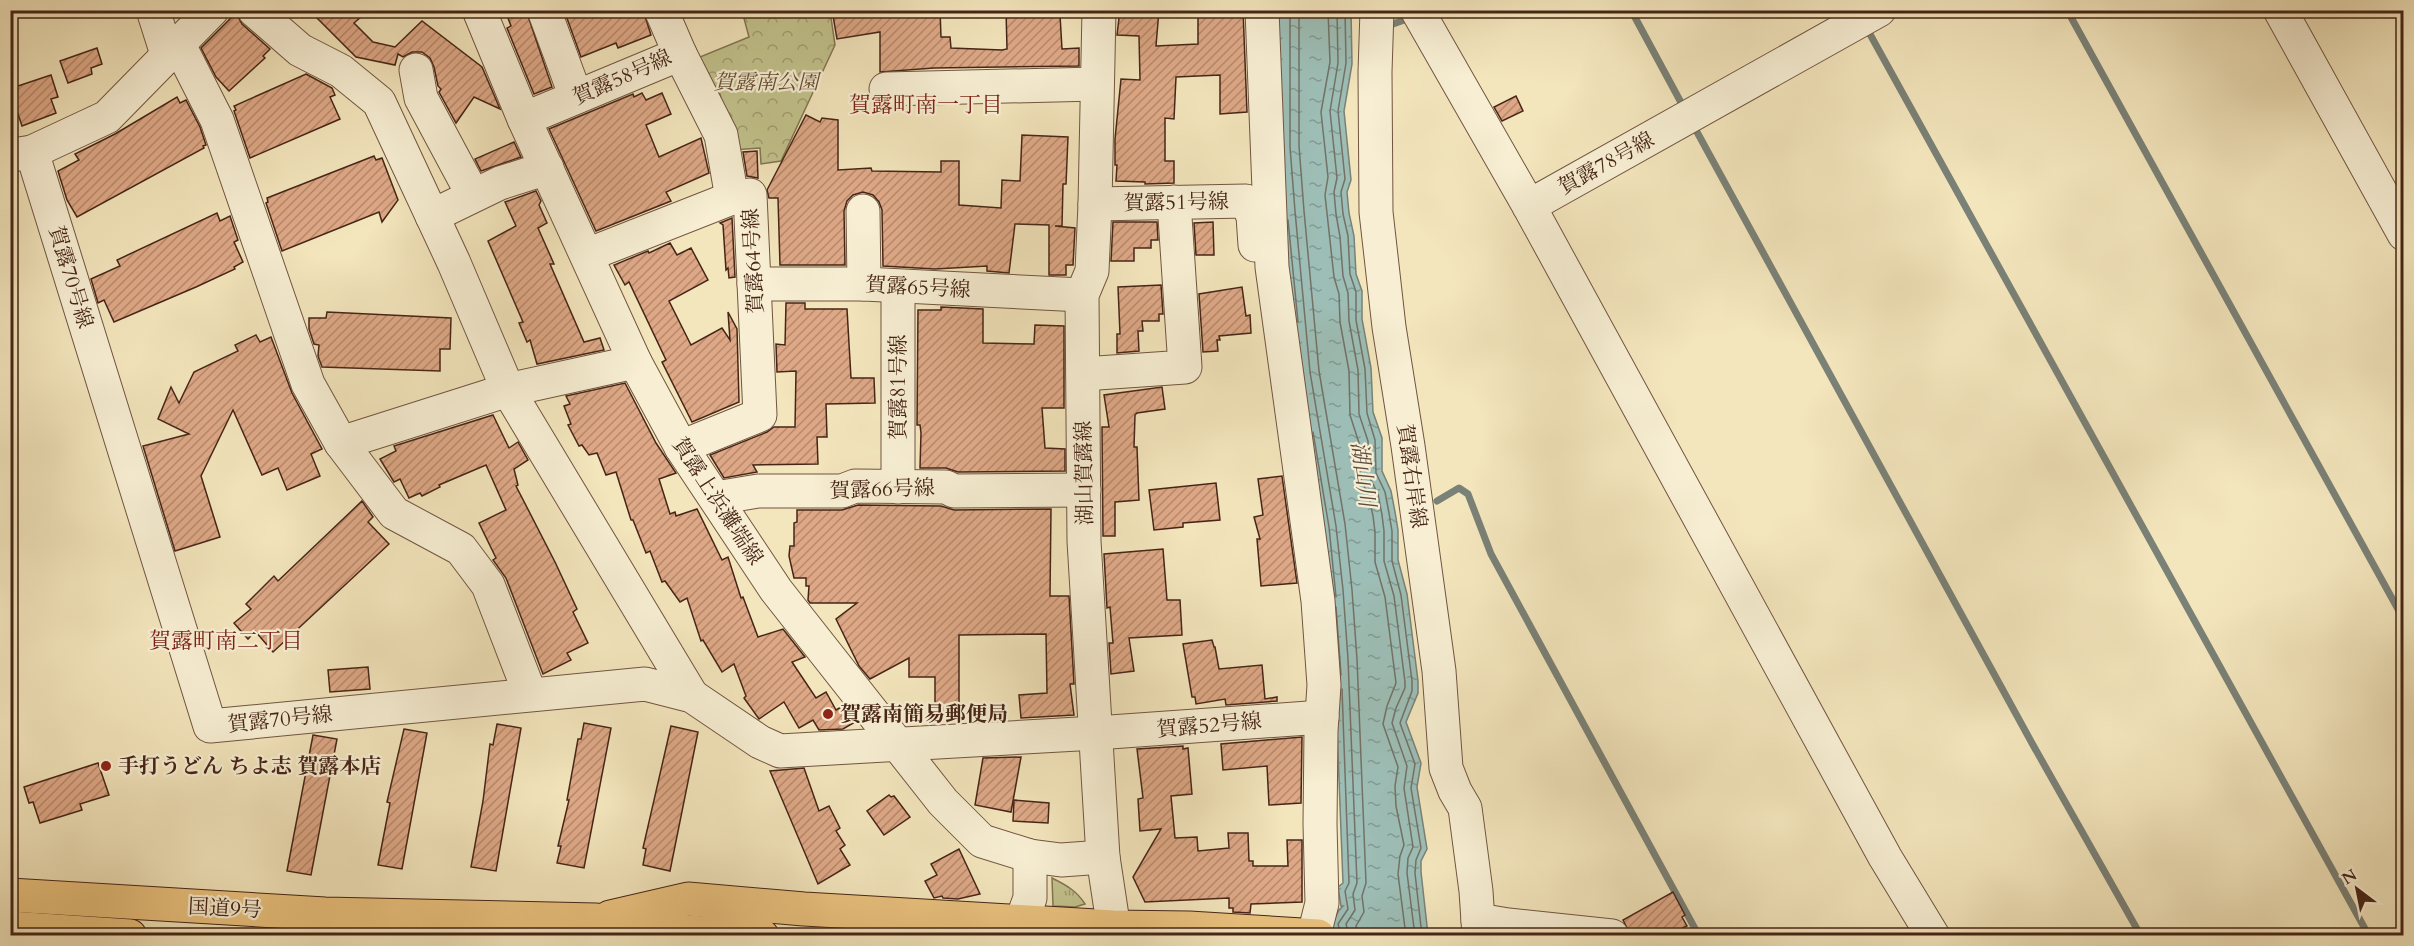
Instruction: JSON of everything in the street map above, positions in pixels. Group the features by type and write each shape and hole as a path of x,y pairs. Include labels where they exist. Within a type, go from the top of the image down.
{"highway":[{"name":"国道9号","path":"10,895 325,914 596,920 649,930 762,936"},
{"path":"596,920 688,899 804,909 1022,920 1114,931 1316,935"},
{"path":"10,928 130,936"}],"street":[{"path":"153,10 172,49 216,120 308,384 341,443 394,513 461,549 488,585 530,694"},
{"path":"21,154 107,117 212,10"},
{"path":"254,10 300,50 341,71 379,102 508,390 692,696"},
{"name":"賀露上浜灘端線","path":"479,10 524,119 635,362 681,447 776,590 895,744 943,802 982,841 1030,856 1061,860 1103,857"},
{"path":"544,10 576,97"},
{"name":"賀露58号線","path":"524,119 680,54 661,10"},
{"name":"湖山賀露線","path":"1099,10 1092,271 1082,295 1084,542 1103,857 1114,931"},
{"path":"1262,10 1272,267 1318,601 1324,685 1320,824 1322,903 1316,935"},
{"name":"賀露右岸線","path":"1377,10 1376,212 1389,327 1439,671 1446,768 1465,808 1478,928"},
{"path":"1417,10 1529,206 1885,857 1933,936"},
{"name":"賀露78号線","path":"1529,206 1879,10"},
{"path":"2280,10 2403,234"},
{"path":"680,54 721,135 732,198"},
{"path":"416,70 421,98 473,195"},
{"path":"886,89 1096,84"},
{"name":"賀露70号線","path":"21,154 210,726 645,684 692,696 760,742 780,751 895,744"},
{"path":"432,216 500,183 547,168"},
{"name":"賀露64号線","path":"587,255 732,198 750,195 760,415 681,447"},
{"name":"賀露51号線","path":"1095,204 1246,201 1253,216 1257,268 1272,267"},
{"path":"1083,374 1185,367 1174,202"},
{"path":"863,211 864,284"},
{"name":"賀露65号線","path":"754,284 864,284 1082,295"},
{"name":"賀露81号線","path":"898,287 898,487"},
{"path":"341,443 508,390 635,362"},
{"name":"賀露66号線","path":"716,498 758,491 842,491 855,486 946,487 954,491 1084,490"},
{"name":"賀露52号線","path":"895,744 1322,717"},
{"path":"1022,920 1030,898 1030,856"},
{"path":"1478,928 1508,925 1612,936"}],"green space":[{"name":"賀露南公園","path":"742,11 830,11 835,45 781,161 761,164 760,148 732,150 720,94 711,95 690,61 749,37"},
{"path":"1052,878 1071,889 1085,904 1075,907 1053,906"}],"water":[{"name":"湖山川","path":"1276,11 1351,11 1352,64 1344,111 1351,180 1347,192 1354,236 1356,274 1362,291 1362,319 1371,368 1373,412 1382,438 1382,471 1391,491 1395,512 1398,530 1398,560 1407,594 1418,681 1418,693 1406,722 1421,763 1417,787 1427,849 1421,861 1421,872 1428,935 1336,935 1332,925 1343,906 1341,906 1338,887 1343,883 1337,728 1287,278"}],"building":[{"path":"309,10 369,10 354,23 373,42 395,47 422,21 482,67 500,109 474,97 456,123 439,92 441,89 438,86 430,58 422,52 412,52 403,57 398,54 395,65 356,57"},
{"path":"505,10 526,10 552,87 534,94 507,28 511,26"},
{"path":"564,10 643,10 651,35 618,48 616,43 581,57"},
{"path":"832,10 940,10 941,37 950,37 951,48 1002,50 1007,49 1006,10 1053,10 1054,15 1060,15 1062,49 1079,48 1079,66 934,68 880,72 880,32 837,39"},
{"path":"1120,10 1159,10 1156,46 1198,44 1198,12 1243,10 1247,112 1220,114 1220,75 1176,77 1174,119 1165,118 1165,161 1174,161 1174,183 1145,184 1145,182 1116,181 1115,139 1121,79 1140,80 1139,36 1117,35"},
{"path":"236,13 242,24 270,49 263,56 265,58 229,91 216,77 201,48"},
{"path":"97,48 102,64 91,68 92,74 68,83 60,61"},
{"path":"306,74 332,88 335,95 330,97 340,119 250,158 234,106"},
{"path":"51,75 58,97 51,99 56,113 22,126 17,111 10,114 10,94 17,92 15,87"},
{"path":"642,93 646,100 662,93 671,114 646,125 659,157 701,138 709,173 666,192 671,201 596,231 549,129 633,94 634,97"},
{"path":"1516,96 1523,111 1502,121 1494,107"},
{"path":"177,97 180,103 186,100 200,127 206,145 203,146 204,148 77,217 67,200 58,171 79,160 75,154 115,134"},
{"path":"806,115 820,122 822,118 838,120 838,170 871,168 872,171 941,172 941,161 959,161 959,205 1001,208 1002,180 1020,181 1022,135 1068,137 1066,184 1063,184 1062,226 1055,226 1075,228 1073,265 1066,265 1066,275 1049,275 1049,225 1015,224 1009,273 987,271 987,266 935,269 883,266 882,210 873,195 863,192 853,195 847,201 844,211 845,265 780,265 778,198 769,198 767,190"},
{"path":"514,142 521,157 481,171 475,159"},
{"path":"757,151 758,178 747,176 743,152"},
{"path":"374,156 376,160 382,158 398,200 382,222 379,212 282,251 266,203 267,198"},
{"path":"536,191 547,223 538,228 554,264 550,264 584,342 600,338 604,350 537,364 530,340 527,342 519,323 523,322 488,241 516,226 505,202"},
{"path":"217,213 220,221 230,216 238,240 234,242 243,262 234,267 235,269 114,322 104,300 98,303 91,279 120,266 117,260"},
{"path":"732,218 735,277 729,278 728,268 726,270 723,225 720,223"},
{"path":"1113,222 1157,222 1158,240 1151,240 1151,248 1134,248 1134,261 1111,261"},
{"path":"1213,222 1214,255 1196,255 1194,223"},
{"path":"670,243 677,255 691,248 708,280 669,301 691,345 722,328 730,340 728,312 737,329 739,402 692,422 662,362 666,360 629,282 625,285 614,265"},
{"path":"1161,285 1163,314 1159,314 1159,321 1142,321 1143,331 1138,331 1139,351 1117,353 1117,334 1120,334 1118,287"},
{"path":"1242,287 1246,316 1250,315 1251,333 1219,336 1218,351 1203,352 1199,294"},
{"path":"786,303 805,303 805,309 847,309 851,378 874,378 875,403 826,404 827,437 817,437 818,464 753,465 757,472 724,478 710,455 774,427 795,427 796,371 777,372 776,344 785,345"},
{"path":"941,307 983,309 983,343 1034,344 1035,325 1064,326 1064,408 1042,408 1045,448 1065,449 1065,471 958,472 946,468 920,468 921,433 920,425 917,425 918,310 941,310"},
{"path":"327,312 451,318 450,349 440,349 440,371 322,367 318,356 319,345 314,344 309,329 309,318 326,318"},
{"path":"256,335 260,342 271,337 292,393 322,449 311,454 320,476 287,490 278,468 262,475 233,410 201,476 220,537 175,551 143,446 189,434 158,419 171,387 179,403 194,372 238,351 235,345"},
{"path":"625,383 656,443 676,473 659,479 670,514 675,512 676,516 697,509 722,560 728,557 741,598 743,597 758,637 783,629 805,657 792,662 816,698 826,692 836,710 843,706 855,722 843,729 819,730 813,720 799,728 784,702 759,719 744,698 746,696 734,664 722,672 703,640 701,641 687,598 680,602 665,581 662,582 650,551 646,553 633,520 631,520 616,472 606,475 597,453 589,455 582,445 579,446 568,425 571,424 564,406 570,404 566,396"},
{"path":"1162,387 1165,409 1135,415 1134,447 1137,447 1139,500 1115,502 1115,536 1103,536 1102,427 1109,427 1104,395"},
{"path":"493,415 509,448 518,442 528,460 514,469 518,485 516,486 577,609 573,612 588,643 567,653 571,660 543,674 506,578 493,560 496,558 479,523 506,510 486,465 439,485 440,487 422,496 420,493 409,498 400,479 394,482 380,459 396,451 394,446"},
{"path":"1282,476 1297,583 1261,586 1257,539 1260,539 1254,517 1263,515 1258,479"},
{"path":"1216,483 1220,520 1183,523 1183,527 1154,530 1149,490"},
{"path":"362,501 373,517 368,522 389,544 273,652 255,631 248,639 234,623 251,609 246,604 274,576 278,581"},
{"path":"858,505 941,506 954,510 1051,509 1050,596 1069,596 1074,684 1070,684 1074,715 1021,718 1019,695 1047,693 1046,634 959,635 959,715 935,715 935,677 909,677 909,658 870,679 859,666 836,619 857,603 810,603 806,578 794,578 789,556 790,546 794,546 794,523 797,522 797,510 842,510"},
{"path":"1163,549 1167,600 1180,600 1182,635 1129,638 1134,671 1111,674 1109,643 1113,643 1110,607 1107,608 1104,554"},
{"path":"1212,640 1219,669 1262,665 1265,699 1277,697 1277,701 1226,705 1225,699 1196,704 1195,697 1192,697 1183,644"},
{"path":"368,667 370,689 330,692 328,670"},
{"path":"584,723 611,728 584,868 557,863 561,846 558,846 569,800 567,800 578,739 581,739"},
{"path":"497,724 521,728 496,871 471,867 490,744 493,745"},
{"path":"671,726 698,732 670,871 643,865 646,849 643,848"},
{"path":"404,729 427,733 402,869 378,865 390,803 387,802"},
{"path":"313,735 337,739 311,875 287,871"},
{"path":"1302,737 1301,803 1269,805 1267,766 1223,770 1221,744"},
{"path":"1183,746 1183,749 1188,748 1192,794 1171,796 1175,838 1197,837 1198,851 1229,848 1228,833 1248,833 1249,861 1253,861 1253,866 1288,866 1287,840 1302,840 1302,902 1251,904 1250,913 1233,912 1233,908 1229,908 1229,898 1145,902 1133,877 1161,829 1140,831 1138,799 1143,798 1137,749"},
{"path":"1021,757 1011,812 975,805 983,758"},
{"path":"98,763 109,795 80,804 82,810 40,823 33,802 29,803 24,787"},
{"path":"804,768 819,811 829,806 840,828 836,831 845,845 840,849 850,865 818,884 770,771"},
{"path":"889,795 894,796 910,817 884,835 867,811"},
{"path":"1014,800 1049,803 1048,823 1013,821"},
{"path":"959,849 980,894 958,899 942,896 934,898 925,881 937,875 931,864"},
{"path":"1673,892 1685,915 1682,917 1687,926 1668,936 1631,936 1623,920"}],"waterway":[{"path":"1631,10 1684,108"},
{"path":"2067,10 2404,620"},
{"path":"1393,24 1407,19 1410,23"},
{"path":"1866,27 2369,936"},
{"path":"1697,132 2033,745 2141,936"},
{"path":"1437,501 1459,488 1468,494 1491,554 1699,936"}],"place":[{"name":"賀露南簡易郵便局","path":"828,714"},
{"name":"手打うどん ちよ志 賀露本店","path":"106,766"}],"district":[{"name":"賀露町南一丁目","path":"926,104"},
{"name":"賀露町南二丁目","path":"226,640"}]}
